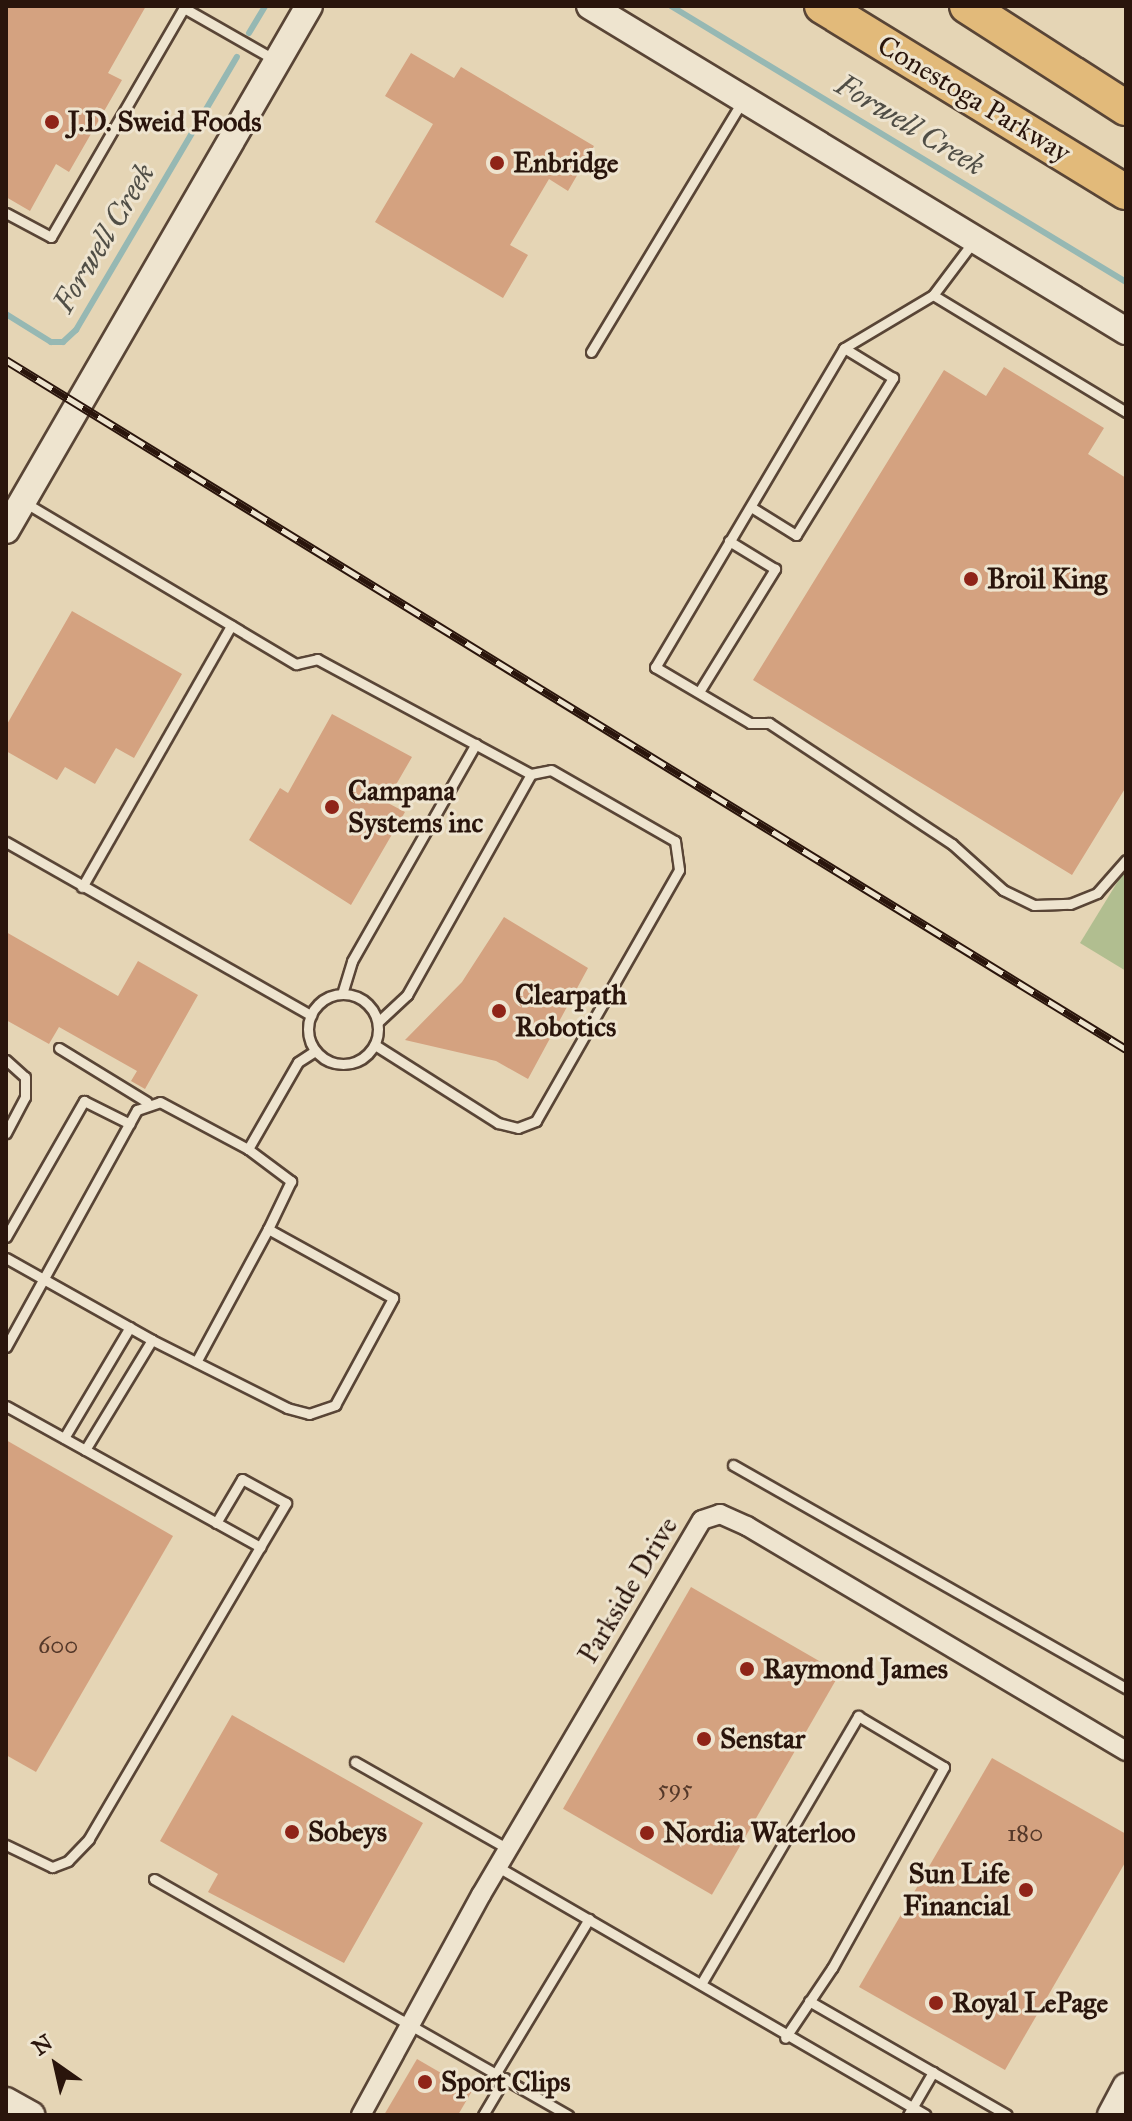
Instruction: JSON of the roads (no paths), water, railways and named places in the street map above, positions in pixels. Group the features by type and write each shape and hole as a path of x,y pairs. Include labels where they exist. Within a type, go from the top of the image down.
{"highway":[{"name":"Conestoga Parkway","path":"822,6 1126,192"},
{"path":"967,6 1126,108"}],"street":[{"path":"6,530 309,6"},
{"path":"590,6 1126,331"},
{"name":"Parkside Drive","path":"361,2115 498,1867 702,1520 720,1514 840,1577 1126,1751"},
{"path":"1111,2115 1126,2087"},
{"path":"6,2101 31,2115"}],"lane":[{"path":"6,213 51,237 185,7 277,62"},
{"path":"591,352 744,99"},
{"path":"975,239 933,295 844,348 655,667 750,723 769,723 952,844 1003,890 1034,905 1070,904 1097,893 1126,860"},
{"path":"933,295 1126,412"},
{"path":"751,507 796,535 893,378 844,348"},
{"path":"23,502 296,664 317,659 531,774 551,770 675,841 679,870 536,1121 518,1128 498,1123 375,1045"},
{"path":"699,692 775,569 729,541"},
{"path":"82,887 231,626"},
{"path":"342,994 352,961 476,744"},
{"path":"315,1051 345,1065 375,1045 378,1022 407,995 531,774"},
{"path":"6,842 311,1015"},
{"path":"315,1051 311,1015 323,1000 342,994 364,1001 378,1022"},
{"path":"59,1048 147,1102 160,1102 248,1149 291,1181 196,1362"},
{"path":"248,1149 298,1062 315,1051"},
{"path":"6,1060 25,1077 25,1097 6,1133"},
{"path":"6,1237 84,1101 130,1124"},
{"path":"6,1347 130,1124 147,1102"},
{"path":"6,1259 152,1340 287,1408 309,1414 335,1405 393,1298 268,1229"},
{"path":"64,1438 130,1327"},
{"path":"85,1450 152,1340"},
{"path":"6,1406 260,1547"},
{"path":"733,1465 1126,1688"},
{"path":"6,1845 52,1867 68,1861 89,1839 286,1503 242,1479 216,1523"},
{"path":"701,1984 858,1716 944,1767 785,2038"},
{"path":"355,1762 509,1849"},
{"path":"498,1867 701,1984 785,2038 910,2111 925,2115"},
{"path":"154,1879 568,2115"},
{"path":"483,2115 500,2076 589,1919"},
{"path":"809,2001 1007,2115"},
{"path":"910,2111 933,2072"}],"waterway":[{"name":"Forwell Creek","path":"249,33 265,6"},
{"name":"Forwell Creek","path":"671,6 1126,282"},
{"name":"Forwell Creek","path":"6,314 51,342 63,342 76,330 237,57"}],"railway":[{"path":"6,360 1126,1049"}],"place":[{"name":"J.D. Sweid Foods","path":"52,122"},
{"name":"Enbridge","path":"497,163"},
{"name":"Broil King","path":"971,579"},
{"name":"Campana Systems inc","path":"332,807"},
{"name":"Clearpath Robotics","path":"499,1011"},
{"name":"Raymond James","path":"747,1669"},
{"name":"Senstar","path":"704,1739"},
{"name":"Sobeys","path":"292,1832"},
{"name":"Nordia Waterloo","path":"647,1833"},
{"name":"Sun Life Financial","path":"1026,1890"},
{"name":"Royal LePage","path":"936,2003"},
{"name":"Sport Clips","path":"425,2082"}]}
